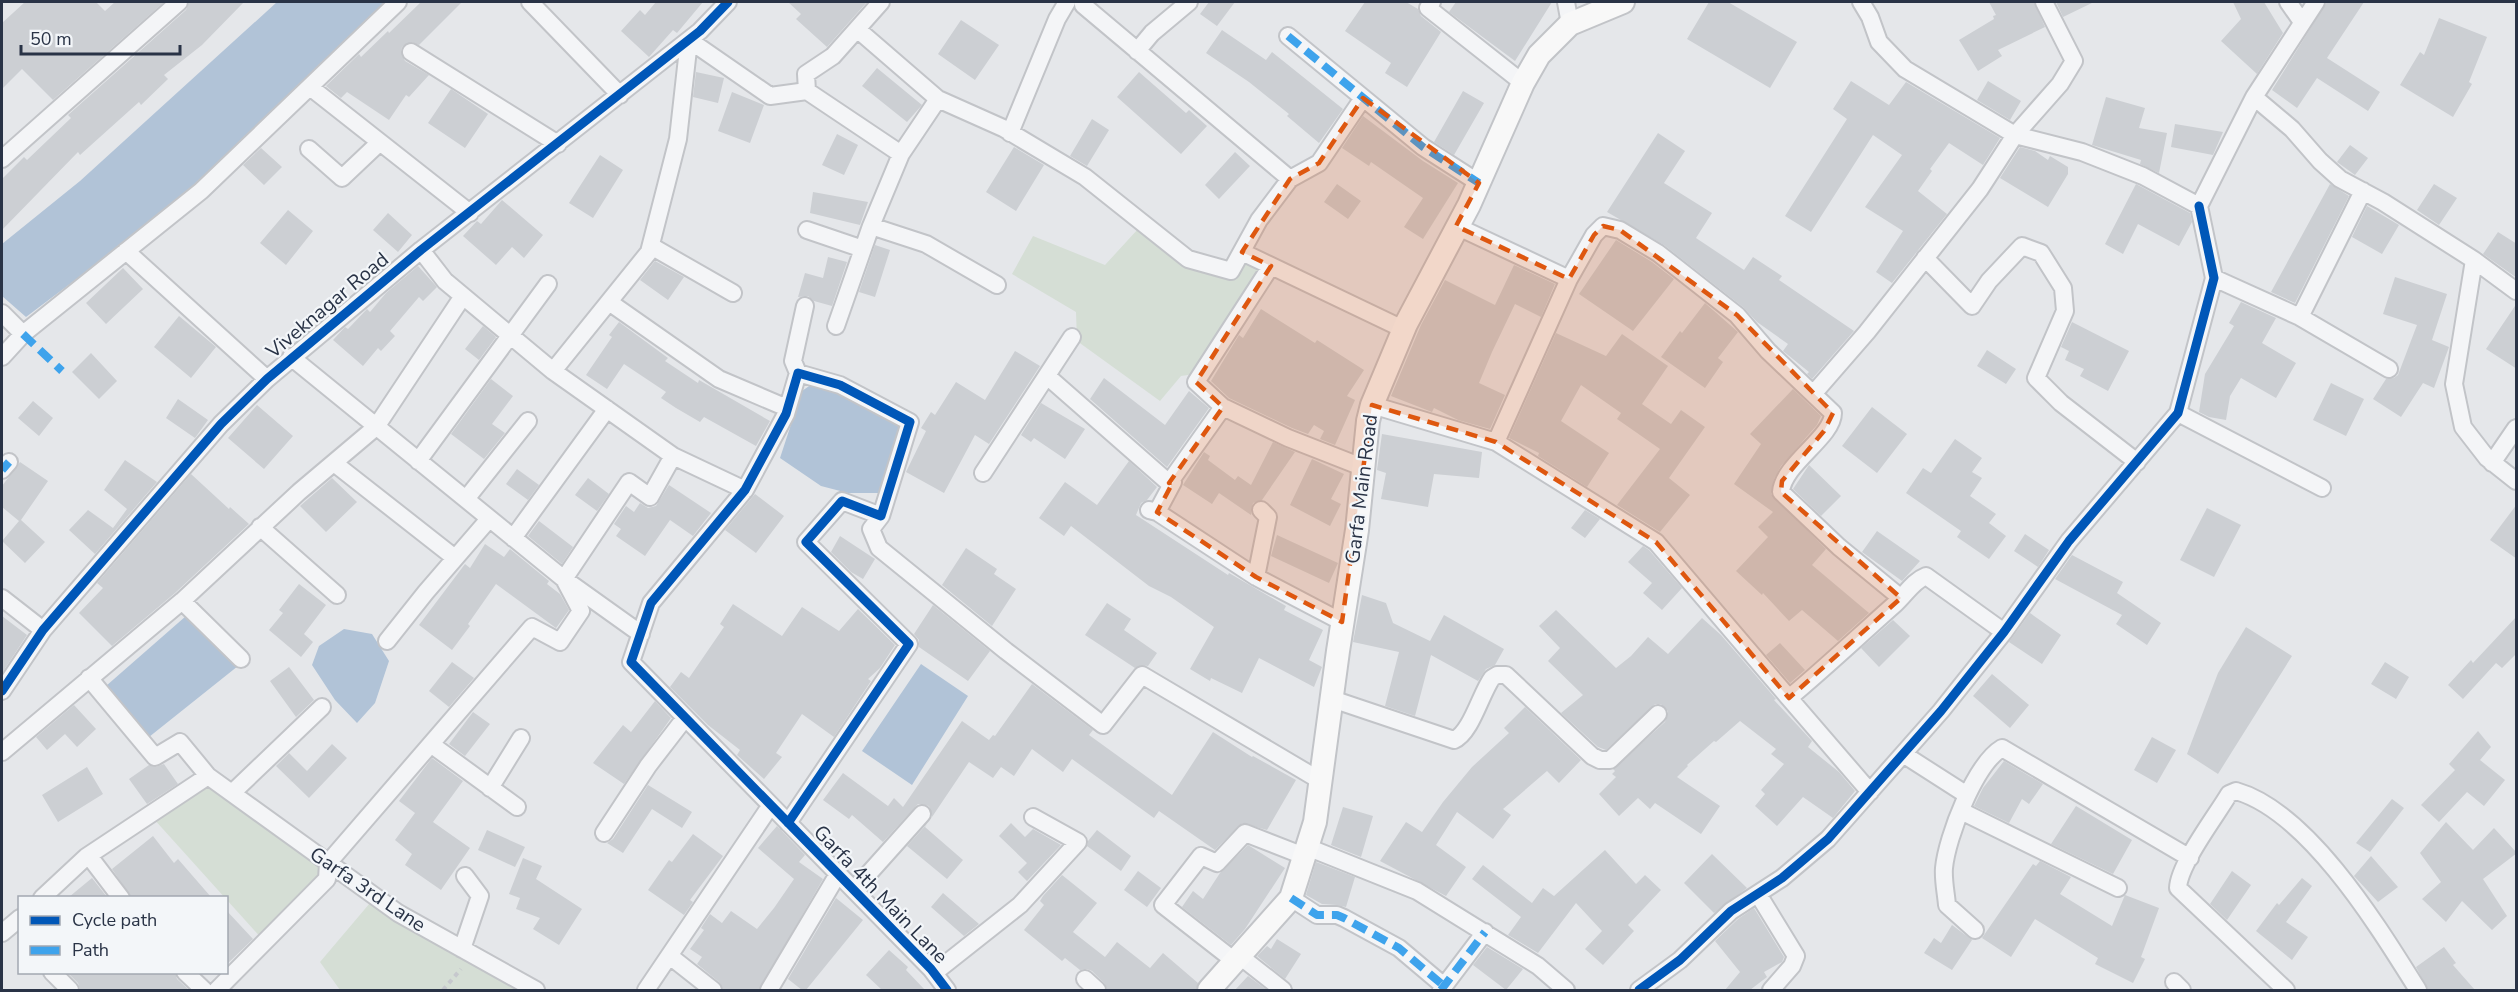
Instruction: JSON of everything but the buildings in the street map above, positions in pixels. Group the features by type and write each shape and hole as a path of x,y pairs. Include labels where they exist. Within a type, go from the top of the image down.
{"main road":[{"name":"Garfa Main Road","path":"1209,990 1291,898 1315,822 1342,622 1358,530 1362,467 1372,405 1403,329 1479,183 1523,83 1539,55 1568,13 1623,2"}],"street":[{"path":"2,159 179,2"},
{"path":"2,357 23,334 201,190 398,2"},
{"path":"530,2 620,95"},
{"name":"Viveknagar Road","path":"2,691 44,630 221,424 267,379 421,250 688,40 726,2"},
{"path":"807,91 806,74 833,56 881,2"},
{"path":"1010,132 1056,19 1067,2"},
{"path":"1083,2 1083,5 1137,51 1290,178"},
{"path":"1137,51 1152,33 1189,2"},
{"path":"1432,2 1428,8 1523,83"},
{"path":"1861,2 1870,17 1879,42 1905,69 2015,135 2082,152 2142,177 2199,206"},
{"path":"1814,393 1867,332 1980,189 2015,135 2060,84 2074,61 2044,2"},
{"path":"2288,2 2302,22"},
{"path":"1639,990 1680,960 1731,911 1782,878 1828,839 1903,754 2004,632 2069,541 2178,413 2214,278 2199,206 2254,97 2316,2"},
{"path":"857,29 938,99 1010,132 1085,177 1188,260 1231,271 1259,220 1290,178 1319,163 1363,98"},
{"path":"1288,36 1423,147 1479,183"},
{"path":"553,370 649,252 678,139 688,40 770,96 807,91 901,154"},
{"path":"411,52 558,144"},
{"path":"310,87 470,213"},
{"path":"2254,97 2292,129 2320,162 2340,179 2383,202 2474,260 2517,291"},
{"path":"836,326 871,226 901,154 938,99"},
{"path":"309,149 342,178 379,143"},
{"path":"2300,317 2363,191"},
{"path":"871,226 926,244 997,285"},
{"path":"1456,226 1569,279"},
{"path":"1496,442 1569,279 1594,235 1604,226 1620,230 1658,253 1737,315 1768,351 1833,413 1833,417 1782,481 1781,492 1839,547 1901,598"},
{"path":"807,230 863,249"},
{"path":"651,246 734,293"},
{"path":"1925,258 1972,306 1989,281 2022,246 2041,253 2063,288 2066,311 2036,378 2061,404 2137,462"},
{"path":"421,250 445,281 553,370 673,456 745,490"},
{"path":"126,251 267,379"},
{"path":"1242,252 1403,329"},
{"path":"2474,260 2454,384 2463,427 2492,463 2517,482"},
{"path":"1271,266 1196,382 1223,407 1288,438 1362,467"},
{"path":"2214,278 2300,317 2389,369"},
{"path":"418,461 509,334 548,284"},
{"path":"2,752 182,601 260,527 376,427 463,296"},
{"path":"609,302 719,379 787,408"},
{"path":"291,357 564,579 640,634 651,603 745,490 787,408 798,374 793,361 804,306"},
{"path":"2,313 23,334"},
{"path":"983,473 1072,337"},
{"path":"798,374 840,385 910,422 880,516 871,529 879,548 997,644 1103,725 1142,675 1321,781"},
{"path":"1047,376 1169,483 1173,482 1153,511 1256,577 1342,622"},
{"path":"1372,405 1496,442 1656,542 1870,792"},
{"path":"1169,483 1223,407"},
{"path":"513,538 607,409"},
{"path":"2178,413 2322,488"},
{"path":"466,500 528,422"},
{"path":"2492,463 2517,428"},
{"path":"564,579 629,482 650,497 673,456"},
{"path":"334,463 455,558"},
{"path":"789,823 909,644 806,542 842,501 880,516"},
{"path":"1256,577 1268,517 1261,510"},
{"path":"387,641 489,519"},
{"path":"260,527 337,595"},
{"path":"1789,698 1838,657 1918,579 1926,576 2004,632"},
{"path":"217,990 327,879 328,863 532,627 560,642 581,611 564,579"},
{"path":"2,598 44,630"},
{"path":"182,601 241,659"},
{"name":"Garfa 4th Main Lane","path":"640,634 631,662 934,973 947,990"},
{"path":"1332,699 1454,740 1460,738 1467,728 1492,678 1497,675 1506,675 1592,756 1600,760 1610,760 1658,714"},
{"name":"Garfa 3rd Lane","path":"89,678 155,757 180,742 208,776 398,914 536,990"},
{"path":"232,793 322,707"},
{"path":"604,833 648,766 685,718"},
{"path":"490,788 521,738"},
{"path":"432,745 517,807"},
{"path":"1975,930 1947,905 1944,880 1946,857 1964,803 1995,752 2002,748 2190,858"},
{"path":"1903,754 1964,803 2118,888"},
{"path":"43,896 89,856 208,776"},
{"path":"2286,990 2178,888 2179,880 2190,858 2229,794 2236,791 2261,802 2301,832 2336,870 2375,922 2418,990"},
{"path":"646,990 671,957 680,937 771,805"},
{"path":"854,890 922,814"},
{"path":"934,973 1020,904 1078,842 1033,817"},
{"path":"1283,990 1163,905 1201,856 1217,863 1245,833 1306,851 1417,891 1538,966 1566,990"},
{"path":"89,856 120,896"},
{"path":"776,988 838,874"},
{"path":"465,876 480,896 468,952"},
{"path":"1758,894 1796,956 1792,966 1771,990"},
{"path":"1291,898 1317,915 1344,918 1399,948 1442,988 1485,932"},
{"path":"671,957 713,990"},
{"path":"54,974 70,990"},
{"path":"187,974 204,990"}],"path":[{"path":"443,990 468,952"}],"highlighted area":[{"path":"1363,98 1479,183 1456,226 1569,279 1594,235 1603,226 1620,230 1737,315 1833,413 1824,431 1782,481 1781,492 1901,598 1789,698 1656,542 1496,442 1372,405 1342,622 1256,577 1157,512 1173,482 1169,483 1223,407 1196,382 1271,266 1242,252 1290,179 1319,163"}],"shaded area":[{"path":"1138,229 1226,276 1244,258 1261,268 1195,374 1181,376 1160,401 1077,341 1076,312 1012,274 1033,236 1105,265"},
{"path":"206,781 320,862 323,878 264,941 228,901 228,896 223,896 153,818"},
{"path":"370,903 525,990 340,990 320,962"}],"water":[{"path":"277,2 403,2 199,187 26,317 2,296 2,244 80,181"},
{"path":"812,384 864,400 888,413 907,431 881,493 848,493 821,486 780,458 802,391"},
{"path":"186,616 238,666 149,737 106,686"},
{"path":"344,629 372,634 389,661 375,703 357,723 335,700 312,665 319,646"},
{"path":"921,664 968,696 912,785 862,751"}],"marked path":[{"path":"1288,36 1423,147 1479,183"},
{"path":"23,334 62,371"},
{"path":"2,470 9,462"},
{"path":"1291,898 1317,915 1337,915 1399,948 1444,986"},
{"path":"1441,990 1485,932"}],"cycle path":[{"path":"2,691 43,630 221,424 267,379 421,250 700,31 728,2"},
{"path":"1639,990 1680,960 1731,911 1782,878 1828,839 1941,711 2004,632 2069,541 2178,413 2214,278 2199,206"},
{"path":"788,823 909,644 806,542 842,501 881,516 910,422 840,385 798,373 786,414 745,490 651,603 631,662 931,969 947,990"}]}
